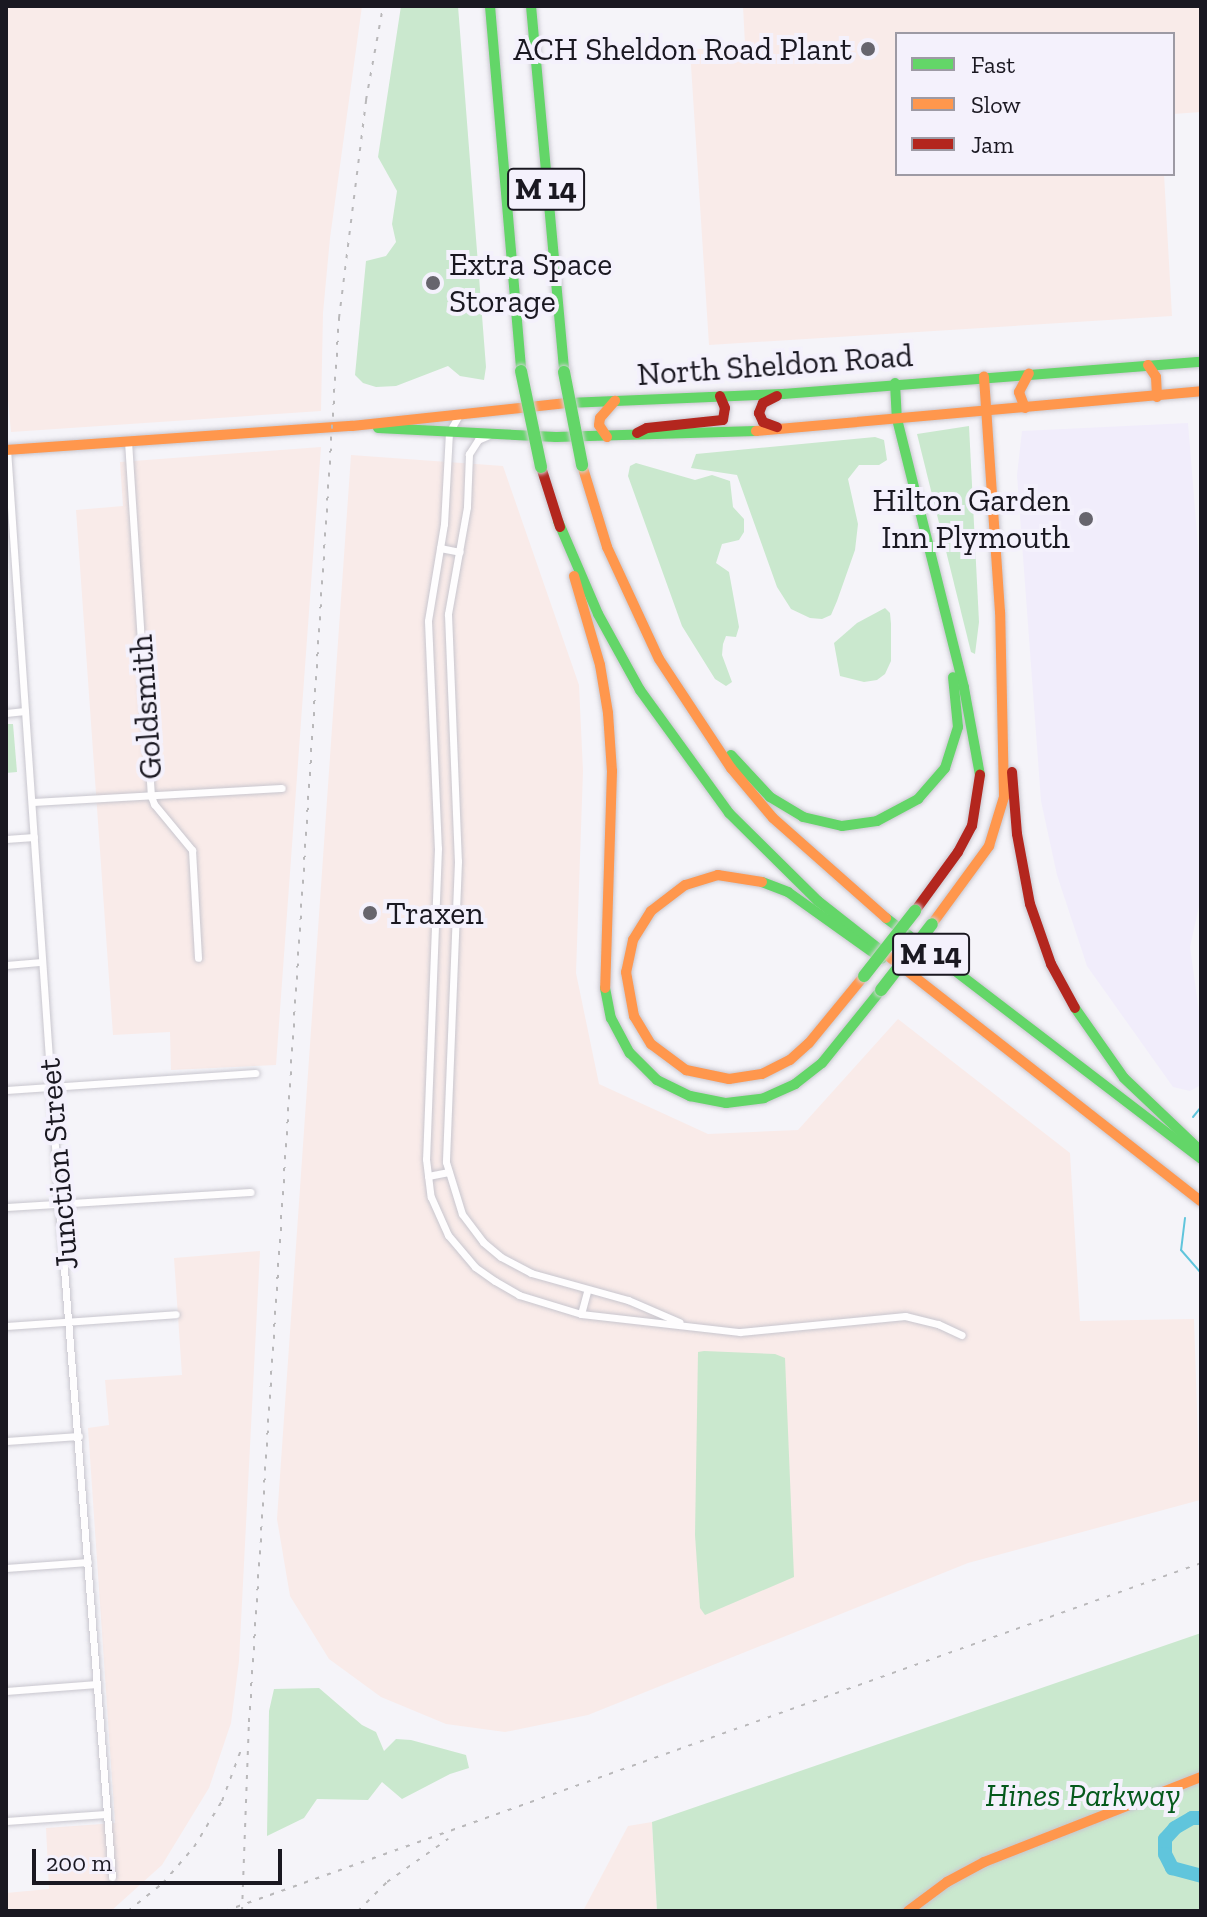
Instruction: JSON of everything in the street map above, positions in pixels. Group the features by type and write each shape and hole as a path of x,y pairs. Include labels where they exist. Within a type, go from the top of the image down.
{"main road":[{"name":"M 14","path":"490,6 521,371 541,467 558,521 598,614 633,679 729,813 818,901 1201,1201"},
{"name":"M 14","path":"531,6 564,372 582,465 595,514 623,588 659,659 693,715 773,818 842,884 1014,1020 1201,1159"},
{"name":"North Sheldon Road","path":"7,450 352,426 549,404 783,394 895,383 1201,362"},
{"path":"1148,365 1154,373 1157,397"},
{"path":"1025,408 1019,392 1029,373"},
{"path":"558,521 600,665 608,713 612,771 605,986 611,1018 624,1044 649,1073 673,1089 709,1101 754,1100 780,1092 810,1073 837,1046 980,862 1000,818 1005,786 1002,673 984,377"},
{"path":"895,383 897,419 976,739 979,794 972,826 958,852 915,911 864,976 817,1034 790,1060 762,1074 729,1079 686,1070 651,1044 634,1016 626,972 633,940 658,904 685,885 730,875 755,879 788,892 866,949 925,985"},
{"name":"North Sheldon Road","path":"352,426 492,435 607,437 787,430 1201,391"},
{"path":"783,394 763,403 759,413 763,422 787,430"},
{"path":"631,436 647,428 723,420 725,408 720,396"},
{"path":"607,437 599,425 600,418 615,401"},
{"path":"693,715 762,789 793,812 842,826 889,817 928,790 945,768 956,737 957,701 943,606"},
{"path":"1002,673 1022,869 1051,964 1101,1050 1134,1089 1201,1151"},
{"path":"908,1911 947,1882 984,1862 1201,1777"}],"street":[{"path":"459,415 449,432 446,501 428,621 438,848 425,1143 431,1197 448,1235 475,1267 519,1295 581,1314 761,1332 863,1317 905,1316 938,1324 962,1335"},
{"path":"492,435 478,440 469,454 460,552 448,614 458,848 446,1138 449,1172 462,1214 490,1249 531,1273 628,1300 685,1324"},
{"name":"Goldsmith","path":"128,441 151,796 154,804 192,850 198,958"},
{"name":"Junction Street","path":"7,450 59,1203 71,1322 112,1877"},
{"path":"440,548 460,552"},
{"path":"6,588 17,587"},
{"path":"431,698 451,697"},
{"path":"6,713 25,711"},
{"path":"32,802 282,788"},
{"path":"6,839 34,837"},
{"path":"438,848 458,848"},
{"path":"6,965 42,962"},
{"path":"433,989 454,991"},
{"path":"6,1090 255,1073"},
{"path":"428,1176 449,1172"},
{"path":"6,1207 251,1192"},
{"path":"581,1314 587,1291"},
{"path":"6,1326 176,1314"},
{"path":"6,1441 79,1436"},
{"path":"6,1568 88,1562"},
{"path":"6,1691 97,1684"},
{"path":"6,1821 106,1814"}],"shaded area":[{"path":"6,6 362,6 330,238 323,313 321,411 11,432 6,379"},
{"path":"743,6 1201,6 1201,112 1175,114 1175,32 895,32 895,176 1164,176 1172,316 709,345 690,50 745,45"},
{"path":"1188,423 1201,583 1201,897 1190,947 1201,1026 1201,1085 1190,1091 1173,1087 1087,966 1057,875 1041,801 1017,475 1022,431"},
{"path":"321,447 276,1065 171,1070 170,1032 113,1035 76,510 123,506 120,462"},
{"path":"351,455 503,466 579,685 583,771 576,973 599,1084 708,1134 798,1130 898,1019 1070,1153 1080,1321 1194,1319 1200,1500 968,1563 588,1715 505,1732 446,1724 381,1697 329,1659 290,1596 277,1519"},
{"path":"260,1251 239,1661 231,1723 209,1788 162,1865 111,1911 6,1911 6,1893 49,1889 46,1828 115,1823 88,1428 109,1425 105,1380 182,1375 174,1258"},
{"path":"652,1822 657,1911 583,1911 628,1826"}],"green space":[{"path":"401,6 458,6 486,367 484,380 460,376 448,366 396,386 376,387 363,383 355,375 366,261 386,256 396,242 392,224 397,191 378,157"},
{"path":"969,426 979,622 975,654 971,652 917,434"},
{"path":"875,437 884,440 887,460 879,465 859,465 848,479 858,524 855,550 837,601 831,615 822,619 810,618 791,609 777,587 737,475 691,468 696,454"},
{"path":"636,463 695,480 712,475 730,481 733,507 744,519 744,532 739,540 722,544 716,563 729,572 739,627 736,637 726,636 723,644 722,655 732,682 726,686 715,679 682,626 628,476 630,466"},
{"path":"885,608 890,613 891,661 885,674 877,680 864,682 840,676 834,643 857,623"},
{"path":"6,724 13,724 17,772 6,773"},
{"path":"698,1352 775,1354 785,1358 794,1577 705,1615 700,1608 695,1535"},
{"name":"Hines Parkway","path":"1201,1633 1201,1911 657,1911 652,1822"},
{"path":"319,1688 362,1725 376,1732 384,1751 396,1739 411,1740 466,1755 469,1768 450,1774 402,1799 382,1782 368,1800 317,1799 304,1818 267,1836 269,1711 274,1689"}],"waterway":[{"path":"1193,1117 1201,1107"},
{"path":"1185,1218 1181,1250 1201,1273"},
{"path":"1201,1818 1192,1818 1175,1828 1165,1839 1165,1854 1172,1868 1201,1876"}],"railway":[{"path":"242,1911 249,1722 339,318 366,100 383,6"},
{"path":"225,1911 1201,1563"},
{"path":"128,1911 163,1883 194,1847 222,1801 241,1750"},
{"path":"358,1911 387,1882 448,1839"}],"traffic: fast":[{"path":"490,6 521,371"},
{"path":"531,6 564,372"},
{"path":"567,403 783,394 1201,362"},
{"path":"521,371 541,467"},
{"path":"564,372 582,465"},
{"path":"895,383 897,419 964,688 980,775"},
{"path":"378,428 556,437 756,431"},
{"path":"558,521 598,614 640,690 729,813 818,901 888,956"},
{"path":"731,755 770,797 803,817 842,826 877,821 918,799 945,768 958,727 953,677"},
{"path":"762,882 788,892 882,959"},
{"path":"864,976 915,911"},
{"path":"886,918 1201,1159"},
{"path":"881,990 932,924"},
{"path":"605,988 611,1018 630,1053 657,1080 690,1096 726,1103 764,1098 795,1084 822,1063 881,990"},
{"path":"1075,1008 1124,1078 1200,1150"}],"traffic: slow":[{"path":"1148,365 1156,377 1157,397"},
{"path":"1025,408 1019,392 1029,373"},
{"path":"932,924 989,846 1004,797 1000,612 984,377"},
{"path":"756,431 1201,391"},
{"path":"607,437 599,425 600,418 615,401"},
{"path":"6,450 352,426 567,403"},
{"path":"582,465 607,547 659,659 731,768 773,818 886,918"},
{"path":"574,576 600,665 608,713 612,771 605,988"},
{"path":"762,882 718,875 685,885 651,911 633,940 626,972 634,1016 651,1044 686,1070 729,1079 762,1074 790,1060 809,1043 864,976"},
{"path":"888,956 1201,1201"},
{"path":"908,1911 947,1882 984,1862 1201,1777"}],"traffic: jam":[{"path":"637,433 647,428 723,420 725,408 720,396"},
{"path":"777,396 763,403 759,413 763,422 777,427"},
{"path":"541,467 560,527"},
{"path":"1012,772 1017,834 1030,904 1051,964 1075,1008"},
{"path":"915,911 958,852 972,826 980,775"}],"place":[{"name":"ACH Sheldon Road Plant","path":"868,49"},
{"name":"Extra Space Storage","path":"433,283"},
{"name":"Hilton Garden Inn Plymouth","path":"1086,519"},
{"name":"Traxen","path":"370,913"}]}
